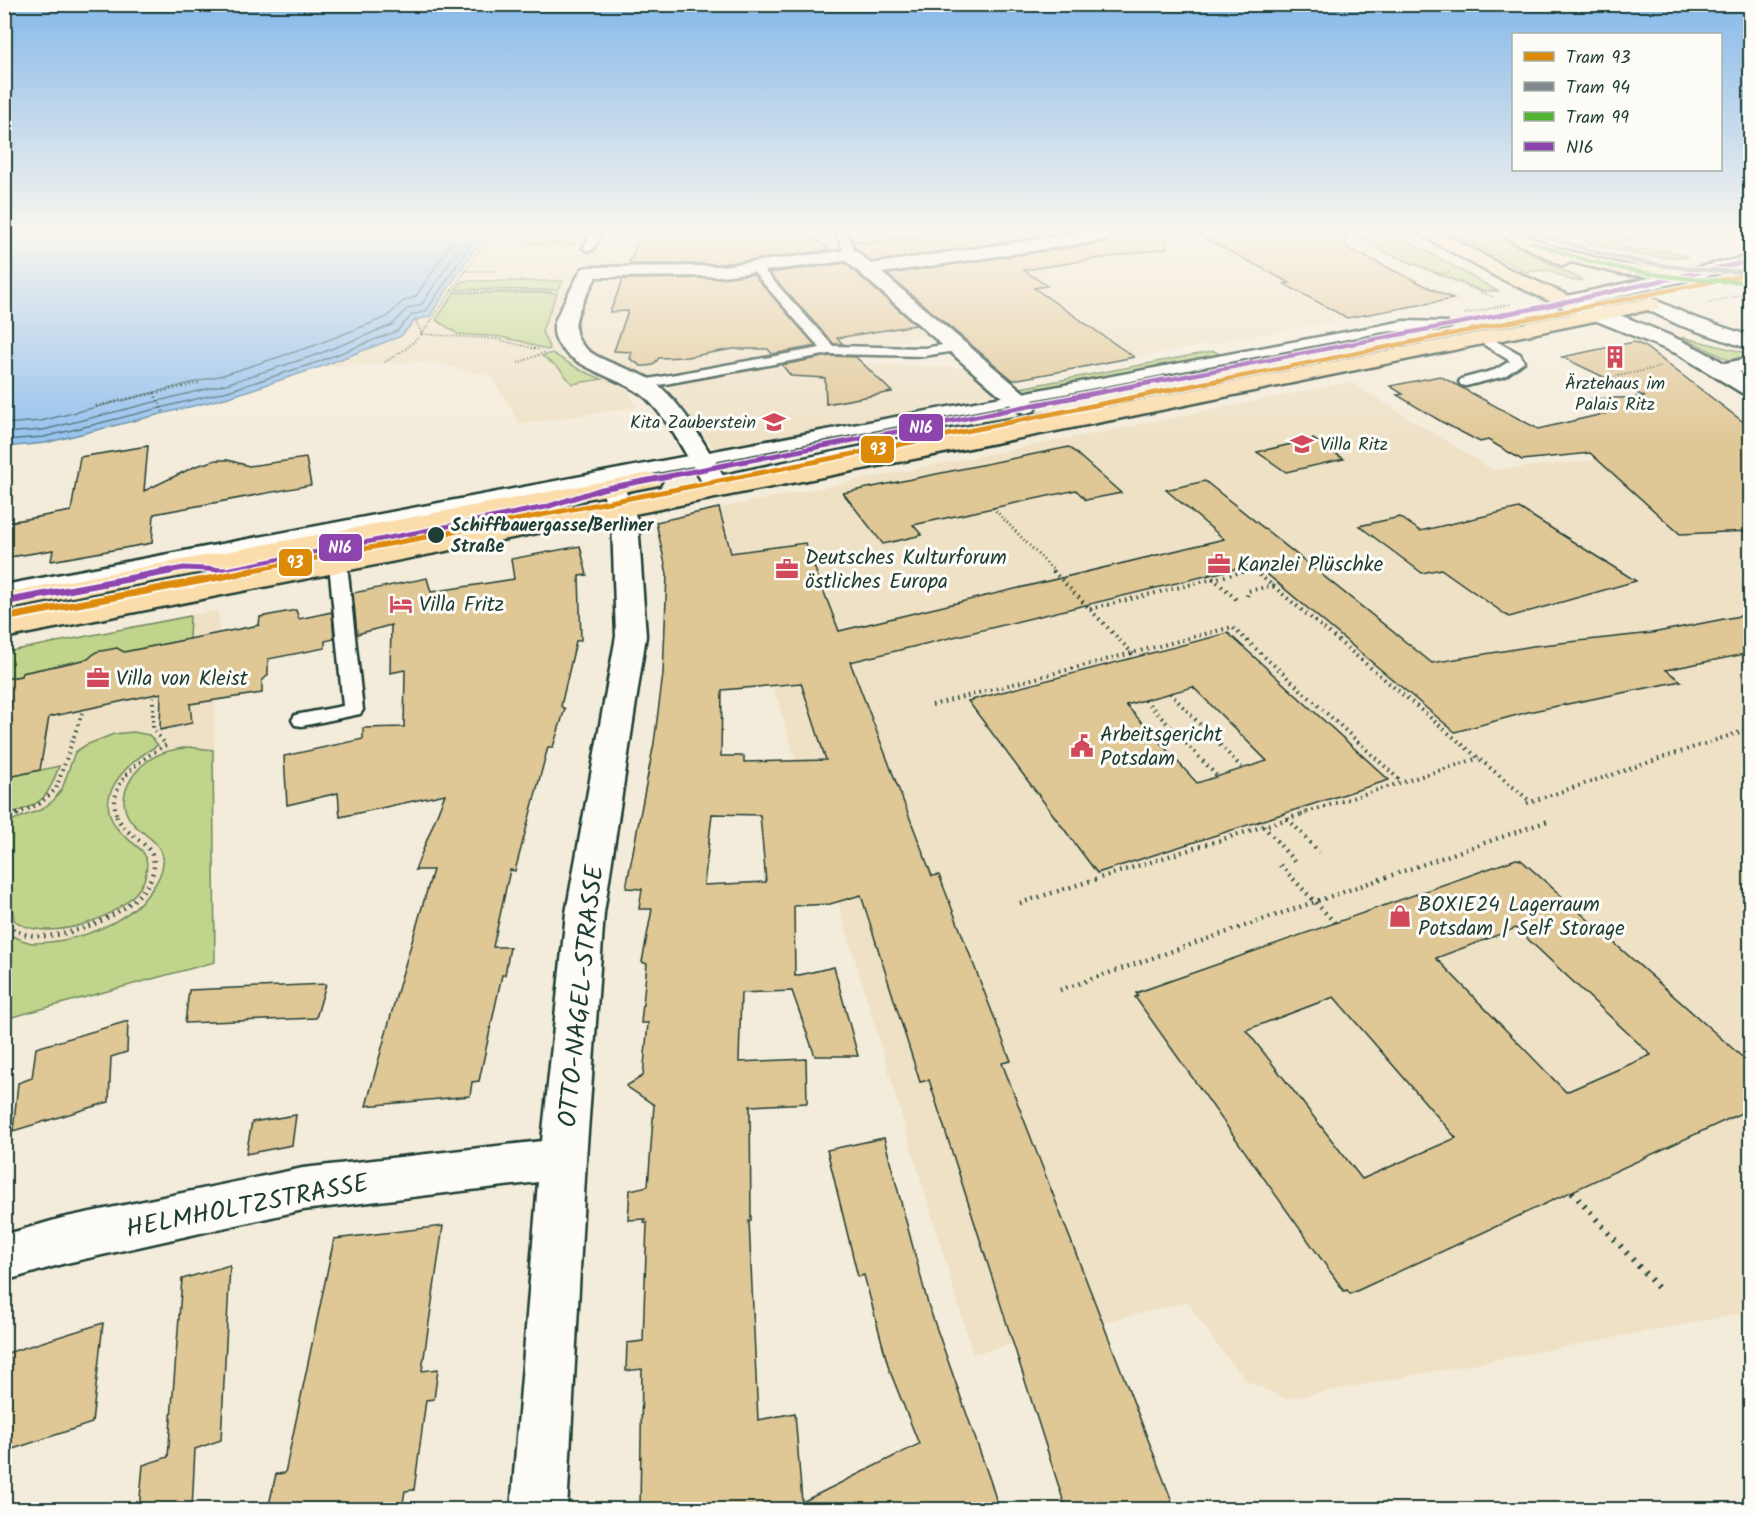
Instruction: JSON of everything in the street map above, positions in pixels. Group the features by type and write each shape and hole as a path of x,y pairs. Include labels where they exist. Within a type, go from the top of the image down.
{"main road":[{"path":"4,629 338,564 612,495 710,475 1022,402 1565,303"},
{"path":"710,475 1151,405 1651,304"},
{"path":"4,602 184,562 297,540 612,495"}],"street":[{"path":"573,303 564,324 571,345 586,358 643,384 665,407 710,475"},
{"path":"904,303 1022,402"},
{"path":"1570,303 1702,357 1750,388"},
{"path":"1651,304 1659,303"},
{"path":"1651,304 1686,321 1750,343"},
{"path":"1722,369 1750,364"},
{"name":"OTTO-NAGEL-STRASSE","path":"540,1509 563,1159 585,913 631,636 625,522 612,495"},
{"name":"HELMHOLTZSTRASSE","path":"4,1258 62,1241 303,1190 563,1159"}],"lane":[{"path":"787,303 829,350"},
{"path":"1466,382 1495,375 1511,368 1517,362 1510,353 1483,338"},
{"path":"643,384 829,350 924,352 954,347"},
{"path":"297,540 710,475"},
{"path":"4,590 184,562 226,570 612,495"},
{"path":"302,720 353,710 338,564"}],"path":[{"path":"385,362 407,348 422,334 443,303"},
{"path":"1704,304 1710,303"},
{"path":"416,321 422,334"},
{"path":"422,334 502,339 546,352 518,363"},
{"path":"1584,383 1702,357"},
{"path":"96,406 200,383"},
{"path":"154,393 164,413"},
{"path":"993,508 1134,655"},
{"path":"1090,609 1253,569 1479,758 1529,803 1746,730 1750,731"},
{"path":"1208,574 1236,599"},
{"path":"1247,596 1248,591 1279,584"},
{"path":"1140,591 1144,596"},
{"path":"932,705 1134,655 1232,627 1402,782"},
{"path":"1107,660 1111,663"},
{"path":"1170,693 1243,769"},
{"path":"4,912 6,924 15,930 36,936 63,934 93,926 118,912 151,877 154,862 149,850 123,826 115,814 113,801 123,779 137,764 166,745 153,729 153,697"},
{"path":"1145,700 1218,777"},
{"path":"4,819 37,807 48,800 56,789 82,713"},
{"path":"1020,903 1479,758"},
{"path":"1283,814 1319,852"},
{"path":"1258,821 1294,861"},
{"path":"1060,990 1548,821"},
{"path":"1280,865 1335,923"},
{"path":"1572,1192 1660,1290"}],"shaded area":[{"path":"439,303 1452,303 1394,310 1010,381 953,330 809,360 967,368 994,394 715,450 666,385 628,392 638,407 520,424 491,376 427,362 320,367 401,336 415,320 429,317"},
{"path":"1351,382 1493,470 1628,457 1681,503 1750,503 1750,1312 1287,1399 1247,1381 1223,1353 1187,1302 973,1354 720,508"},
{"path":"218,610 220,633 214,724 215,962 5,1019 5,652"}],"green space":[{"path":"448,303 553,303 542,331 550,349 547,350 501,337 458,334 436,320"},
{"path":"1682,337 1750,354 1750,355 1729,360"},
{"path":"1214,351 1221,355 1023,394 1015,389"},
{"path":"552,353 580,370 602,379 572,384 560,369 542,356"},
{"path":"190,616 189,639 123,652 117,648 90,659 22,673 21,676 5,679 5,652"},
{"path":"133,732 149,735 158,745 126,769 111,790 109,802 110,814 116,827 146,857 146,874 139,889 109,914 67,928 47,930 28,927 14,920 13,912 5,899 5,823 40,810 53,801 62,789 75,752 114,734"},
{"path":"189,747 213,750 215,962 5,1019 5,934 34,943 69,939 86,934 103,928 133,909 156,883 163,863 161,851 131,821 126,812 125,792 134,774 149,760 165,752"},
{"path":"59,766 50,788 40,800 5,816 5,778"}],"water":[{"path":"4,303 439,303 429,317 415,320 401,336 320,367 229,397 45,443 5,447"}],"building":[{"path":"614,303 778,303 816,346 772,354 768,349 733,349 687,357 659,358 653,365 641,366 630,359 632,352 614,351 628,311 610,312"},
{"path":"796,303 890,303 916,325 837,338 843,344 834,344"},
{"path":"921,303 1055,303 1134,357 1063,371 1013,380"},
{"path":"1319,303 1433,303 1347,318"},
{"path":"1634,342 1644,346 1750,427 1750,531 1680,534 1590,453 1522,460 1488,440 1480,442 1442,422 1397,395 1403,394 1390,386 1440,376 1538,429 1607,413 1591,399 1645,397 1562,357"},
{"path":"829,356 856,357 892,392 826,404 825,378 791,376 782,365"},
{"path":"1313,439 1344,459 1286,472 1257,452"},
{"path":"148,446 144,491 196,466 216,460 228,460 249,466 306,458 311,485 154,514 152,543 51,561 53,550 4,558 4,523 71,511 80,457"},
{"path":"1069,447 1121,493 1086,500 1076,490 913,525 922,535 883,544 843,493"},
{"path":"1205,481 1432,663 1533,646 1652,633 1750,614 1750,653 1666,670 1681,681 1528,712 1455,732 1255,564 850,662 932,876 939,875 1011,1061 1002,1063 1175,1509 1066,1509 929,1080 920,1082 861,895 830,904 794,906 795,976 834,967 858,1056 815,1056 792,991 741,993 739,1062 806,1059 807,1103 750,1106 751,1220 749,1221 758,1420 795,1413 802,1502 919,1444 889,1369 864,1275 858,1277 827,1150 884,1138 928,1304 999,1509 640,1509 642,1369 626,1371 627,1343 643,1341 647,1223 644,1223 645,1219 628,1220 630,1190 648,1186 654,1105 626,1086 643,1076 648,1023 641,1023 647,964 642,962 652,909 639,909 642,889 626,888 654,743 663,674 667,574 656,522 719,508 731,553 805,543 839,631 1224,539 1166,490","holes":["801,683 826,760 744,762 744,756 721,756 722,690","712,814 760,815 766,882 704,885"]},
{"path":"1519,508 1636,581 1509,617 1441,569 1422,573 1359,526 1400,517 1420,531"},
{"path":"580,546 587,575 579,576 581,640 576,641 561,706 565,709 553,747 548,747 515,871 510,870 493,947 510,947 479,1081 472,1082 470,1096 366,1106 433,870 415,870 445,794 340,817 338,793 287,805 284,756 363,739 363,728 404,727 405,670 390,673 391,625 357,634 353,593 427,578 431,592 514,579 511,559"},
{"path":"296,610 299,619 332,612 334,639 325,641 325,648 268,659 268,675 262,681 262,693 190,704 192,723 160,730 161,693 49,717 40,770 4,778 4,679 88,659 96,652 117,648 124,652 259,625 260,617"},
{"name":"Arbeitsgericht Potsdam","path":"1228,633 1389,780 1097,873 968,701","holes":["1193,687 1267,761 1197,783 1126,705"]},
{"path":"1516,859 1521,860 1750,1064 1750,1109 1350,1294 1347,1290 1344,1291 1135,997 1138,996 1136,993","holes":["1516,928 1651,1055 1566,1092 1436,958","1334,997 1456,1138 1362,1179 1246,1030"]},
{"path":"326,984 316,1018 185,1023 189,990"},
{"path":"128,1021 127,1052 111,1057 109,1102 13,1131 18,1083 32,1078 36,1048"},
{"path":"296,1115 292,1145 246,1154 252,1122"},
{"path":"443,1226 422,1371 438,1369 434,1399 426,1400 414,1490 405,1491 402,1509 268,1509 276,1474 285,1473 334,1239"},
{"path":"230,1265 221,1440 195,1449 192,1509 139,1509 143,1465 168,1457 182,1279"},
{"path":"103,1323 92,1423 4,1452 4,1354"}],"tram line":[{"name":"93","path":"4,618 714,482 1607,303"}],"transit line":[{"name":"N16","path":"4,602 184,568 226,570 546,507 602,489 1562,303"}],"place":[{"name":"Ärztehaus im Palais Ritz","path":"1615,357"},
{"name":"Kita Zauberstein","path":"774,422"},
{"name":"Villa Ritz","path":"1302,444"},
{"name":"Schiffbauergasse/Berliner Straße","path":"436,535"},
{"name":"Kanzlei Plüschke","path":"1219,564"},
{"name":"Deutsches Kulturforum östliches Europa","path":"787,569"},
{"name":"Villa Fritz","path":"401,604"},
{"name":"Villa von Kleist","path":"98,678"},
{"name":"Arbeitsgericht Potsdam","path":"1082,746"},
{"name":"BOXIE24 Lagerraum Potsdam | Self Storage","path":"1400,916"}]}
